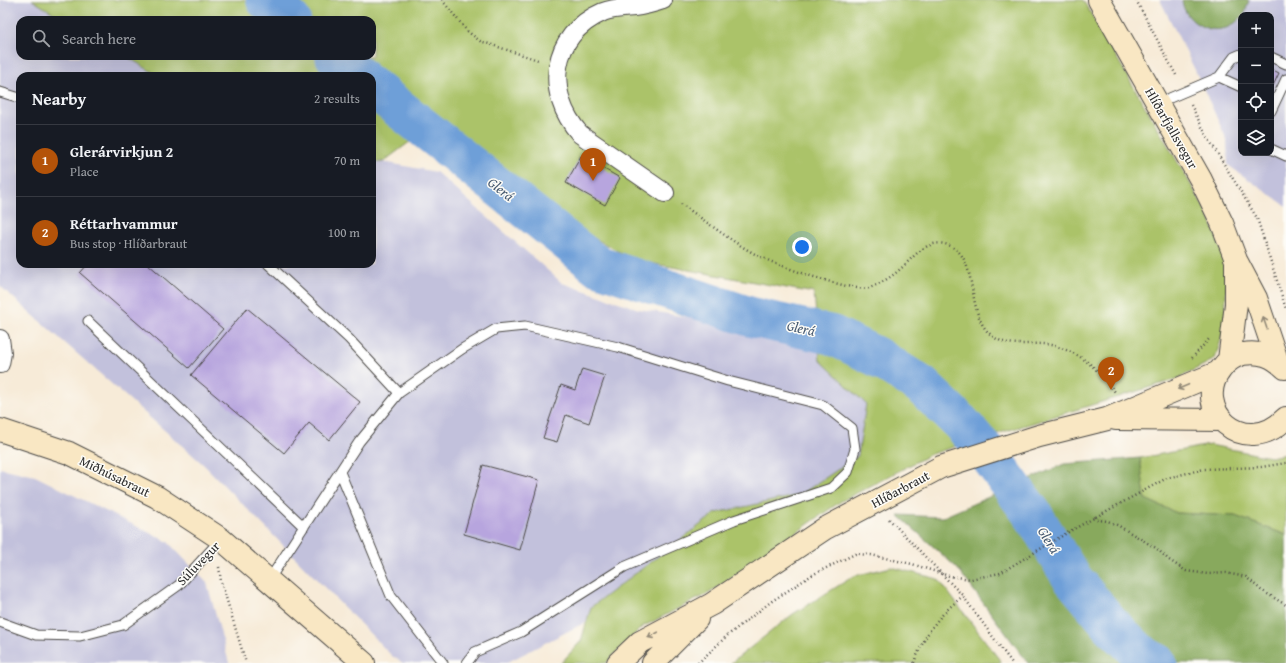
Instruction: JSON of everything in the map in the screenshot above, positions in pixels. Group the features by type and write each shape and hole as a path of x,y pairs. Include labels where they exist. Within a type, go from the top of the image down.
{"main road":[{"name":"Hlíðarfjallsvegur","path":"1099,0 1201,180 1222,223 1236,260 1256,298 1282,365"},
{"name":"Hlíðarfjallsvegur","path":"1224,366 1235,324 1236,260"},
{"name":"Hlíðarbraut","path":"712,604 824,529 941,468 1039,436 1107,419 1224,366 1241,354 1253,352 1266,355 1282,365"},
{"path":"1224,366 1213,383 1212,396 1215,409 1222,420 1236,431 1254,435 1266,433 1277,427 1286,418"},
{"name":"Hlíðarbraut","path":"1107,419 1222,420"},
{"name":"Miðhúsabraut","path":"0,430 76,456 157,497 221,538"},
{"name":"Súluvegur","path":"221,538 364,663"},
{"path":"618,663 640,642 712,604"},
{"path":"653,663 712,604"}],"street":[{"path":"663,0 648,5 619,8 604,12 591,18 570,38 562,52 558,66 558,96 570,123 580,134 665,193"},
{"path":"0,339 2,353 0,364"}],"lane":[{"path":"1158,103 1219,77 1234,57 1238,55"},
{"path":"1274,58 1286,64"},
{"path":"1219,77 1238,86"},
{"path":"1274,99 1286,79"},
{"path":"0,92 16,97"},
{"path":"1274,151 1286,156"},
{"path":"272,268 349,339 398,393"},
{"path":"88,321 304,527"},
{"path":"269,580 359,442 398,393 462,349 496,329 525,326 618,346 728,381 823,406 852,428 854,449 848,472 831,488 734,520 624,567 521,632 475,652 467,663"},
{"path":"340,472 391,596 443,663"},
{"name":"Súluvegur","path":"0,622 36,635 80,636 123,625 179,585 221,538"}],"path":[{"path":"442,0 467,31 480,41 519,55 558,66"},
{"path":"1136,0 1204,134 1257,218 1286,309"},
{"path":"665,193 757,256 833,283 868,289 893,275 921,250 928,246 941,244 953,247 965,258 979,321 991,336 1012,344 1050,345 1082,356 1101,374 1117,394"},
{"path":"1187,362 1219,330 1235,324"},
{"path":"698,663 728,635 772,601 812,575 855,554 870,555 912,564 941,574 971,580 1000,573 1094,517 1166,478 1204,469 1261,467 1286,463"},
{"path":"873,503 963,596 1012,663"},
{"path":"1094,517 1098,520 1108,521 1119,526 1156,548 1169,560 1186,571 1208,574 1226,573 1246,577 1261,590 1286,604"},
{"path":"221,538 218,562 221,581 246,663"},
{"path":"914,663 924,638 944,612 963,596"}],"shaded area":[{"path":"0,0 32,0 58,16 16,16 16,60 133,60 152,72 16,72 16,268 376,268 376,163 383,162 436,172 562,283 639,309 765,330 866,366 878,457 660,584 506,663 403,663 392,656 204,465 0,286"},
{"path":"1160,0 1286,0 1286,206 1228,165 1227,140 1195,70"},
{"path":"0,468 35,476 168,542 207,583 229,663 0,663"}],"green space":[{"path":"32,0 1083,0 1208,214 1227,265 1225,327 1215,359 1177,379 931,454 840,502 711,592 642,627 606,663 561,663 581,641 591,607 716,513 800,495 858,456 866,404 820,360 814,293 634,260 543,210 435,123 383,162 376,163 376,72 152,72 133,60 376,60 376,16 58,16"},
{"path":"1182,0 1249,0 1245,12 1238,12 1238,20 1235,23 1229,27 1219,29 1211,29 1198,24 1187,14"},
{"path":"1210,445 1270,457 1286,454 1286,535 1235,516 1177,513 1145,499 1140,458"},
{"path":"1140,458 1145,499 1177,513 1235,516 1286,535 1286,663 1028,663 957,568 898,515 943,517 1064,464"},
{"path":"891,567 938,579 1002,663 731,663 793,614 854,576"}],"building":[{"path":"1274,70 1279,73 1274,84"},
{"path":"581,156 620,178 605,205 566,183"},
{"path":"84,268 153,268 223,329 189,368 80,273"},
{"path":"247,308 360,402 329,440 309,423 284,453 191,375"},
{"path":"582,369 605,376 589,423 566,415 557,442 543,438 561,385 575,390"},
{"path":"483,465 539,480 520,550 464,534"}],"waterway":[{"name":"Glerá","path":"266,0 286,16"},
{"name":"Glerá","path":"340,60 354,72"},
{"name":"Glerá","path":"376,90 598,266 751,317 832,335 877,357 921,385 960,422 985,450 1033,515 1072,578 1112,626 1143,656 1157,663"}],"place":[{"name":"Glerárvirkjun 2","path":"593,181"},
{"name":"Réttarhvammur","path":"1111,390"}]}
